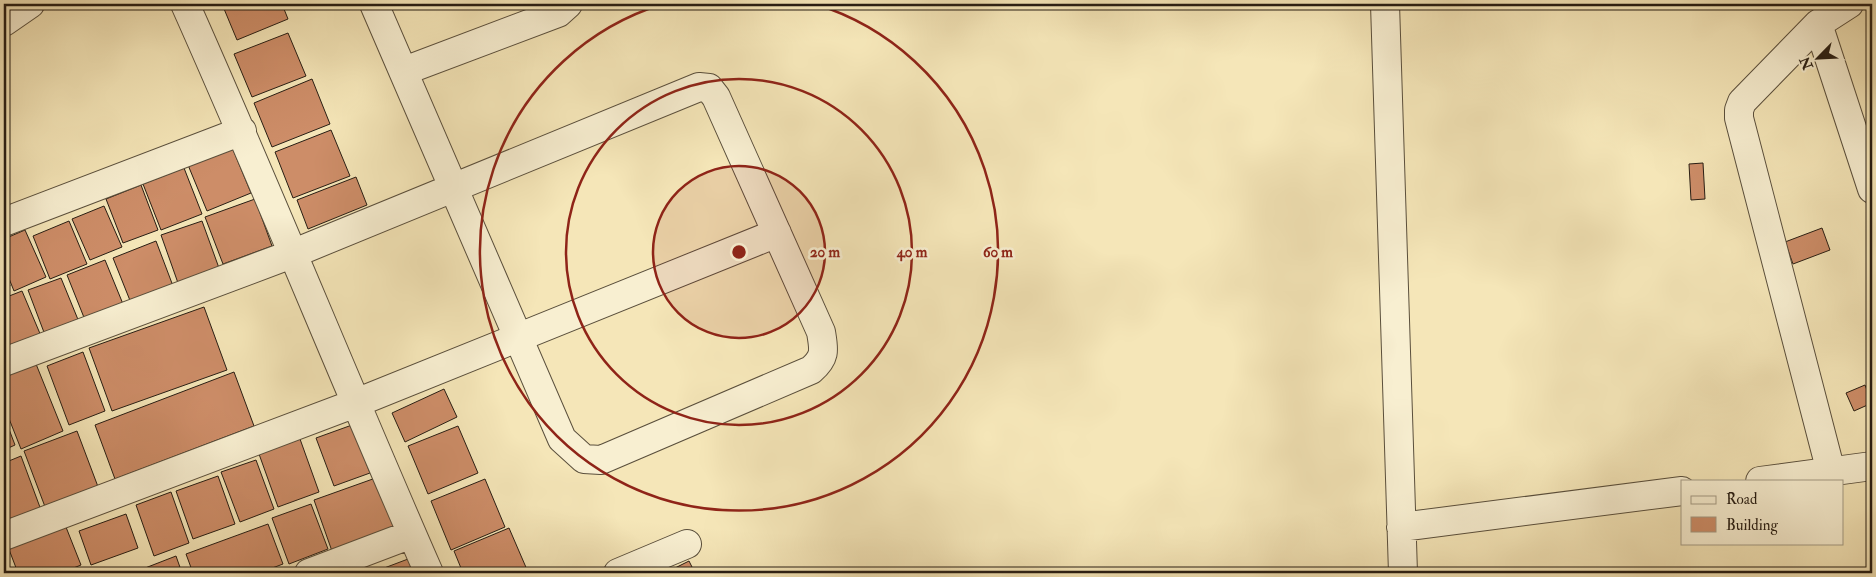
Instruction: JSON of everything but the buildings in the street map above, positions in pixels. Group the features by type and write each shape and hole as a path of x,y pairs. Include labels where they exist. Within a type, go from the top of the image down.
{"street":[{"path":"4,22 30,4"},
{"path":"185,4 242,131 292,254 429,573"},
{"path":"4,362 292,254 455,188 699,87 709,88 716,97 821,332 824,350 820,362 811,370 601,460 584,459 562,439 455,188 374,4"},
{"path":"404,71 558,13 568,4"},
{"path":"1385,4 1403,573"},
{"path":"1832,472 1739,118 1739,110 1742,102 1818,24 1850,4"},
{"path":"1818,24 1872,189"},
{"path":"4,222 242,131"},
{"path":"4,536 356,403 777,233"},
{"path":"1768,480 1872,466"},
{"path":"1401,527 1681,491"},
{"path":"309,573 412,534"},
{"path":"618,573 687,544"}]}
